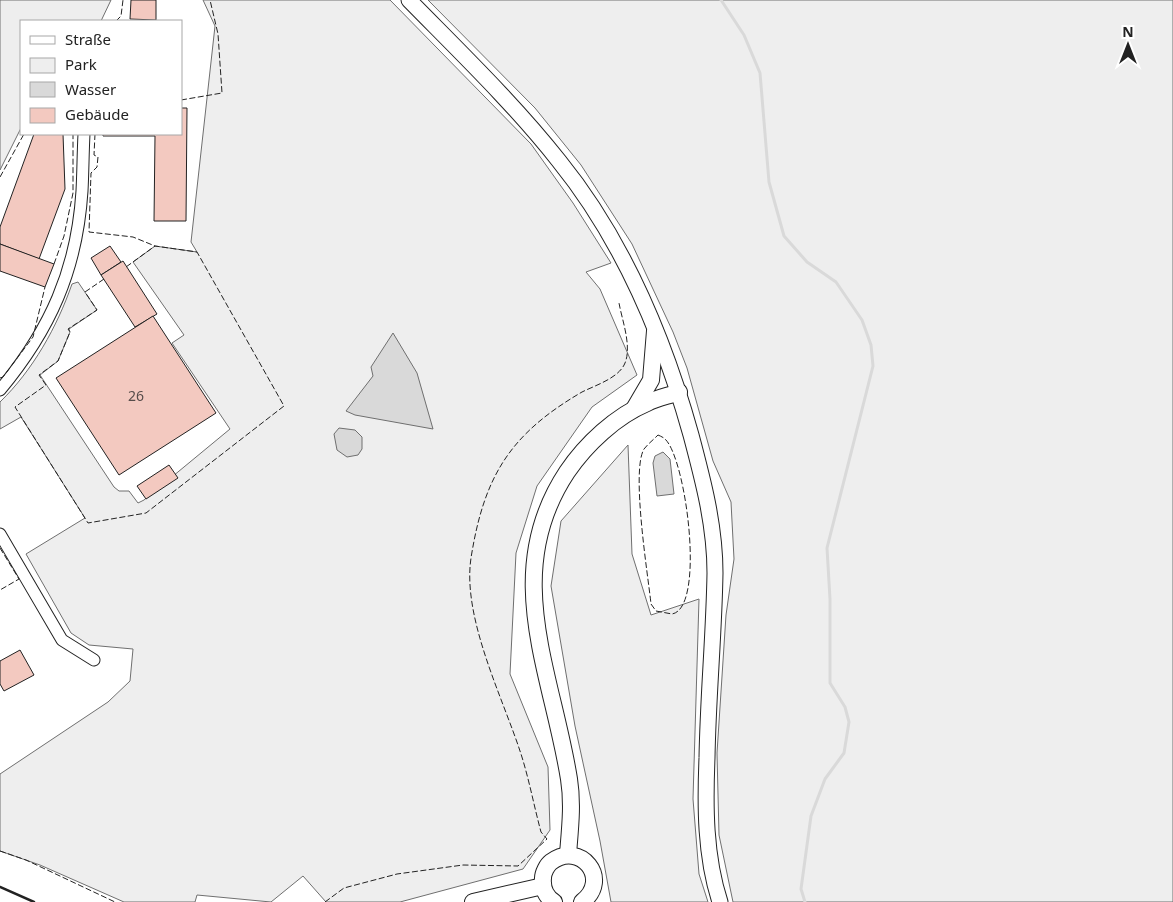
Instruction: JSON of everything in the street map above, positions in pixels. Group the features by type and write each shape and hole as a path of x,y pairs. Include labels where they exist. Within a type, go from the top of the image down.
{"highway":[{"path":"633,410 651,380 655,330"},
{"path":"568,854 572,806 569,780 536,627 532,590 533,562 543,521 565,475 575,460 601,434 633,410 679,392"},
{"path":"554,902 546,895 542,876 548,864 558,857 568,854 582,858 591,867 595,879 593,890 582,902"},
{"path":"473,902 543,886"}],"main road":[{"path":"409,0 508,103 560,162 622,259 655,330 679,392 707,496 713,542 714,632 706,795 710,859 720,902"}],"street":[{"path":"0,390 38,340 60,296 74,245 82,193 84,135"},
{"path":"0,534 62,640 94,660"}],"green space":[{"path":"0,0 111,0 101,20 20,20 20,130 0,170"},
{"path":"203,0 390,0 531,144 573,203 611,263 586,272 600,289 637,375 592,407 537,486 516,553 510,674 548,767 550,830 523,869 400,902 326,902 303,876 271,902 197,895 195,902 124,902 40,865 0,851 0,774 108,702 130,681 133,649 89,645 71,633 26,554 85,518 21,417 0,429 0,402 23,376 43,347 59,316 72,284 78,282 97,310 69,329 70,332 58,361 40,375 114,487 119,491 129,491 138,503 144,500 230,429 172,343 184,335 133,262 155,246 197,252 191,242 215,26"},
{"path":"428,0 1173,0 1173,902 733,902 719,835 717,753 726,615 734,559 731,502 713,461 687,368 673,332 632,244 581,165 535,108"},
{"path":"628,445 632,554 651,615 699,599 693,799 699,874 708,902 611,902 575,726 551,586 561,521"}],"water":[{"path":"393,333 417,373 433,429 355,415 346,411 373,376 371,367"},
{"path":"339,428 355,430 362,437 362,449 358,455 347,457 337,450 334,434"},
{"path":"663,452 670,459 674,494 657,496 653,463 655,456"}],"building":[{"path":"131,0 156,0 156,20 130,19"},
{"path":"182,108 187,108 186,221 154,221 155,136 103,136 182,135"},
{"path":"34,135 63,135 65,189 39,259 0,244 0,227"},
{"path":"0,244 54,264 45,287 0,271"},
{"path":"110,246 121,262 101,275 91,258"},
{"path":"123,261 157,314 135,327 101,275"},
{"path":"153,316 216,413 119,475 56,378"},
{"path":"169,465 178,478 146,499 137,486"},
{"path":"20,650 34,675 4,691 0,684 0,661"}],"waterway":[{"path":"721,0 744,35 760,73 769,182 784,236 807,262 836,282 862,320 871,345 873,366 827,548 830,599 830,683 845,707 849,722 844,753 825,779 811,816 801,889 805,902"}],"fence":[{"path":"117,20 121,16 123,0"},
{"path":"182,100 222,93 218,34 210,0"},
{"path":"0,177 23,135"},
{"path":"54,264 64,236 73,193 73,135"},
{"path":"95,135 94,155 98,157 97,167 91,173 89,232 133,237 155,246"},
{"path":"104,279 85,292 97,310 68,329 70,332 58,361 39,375 46,385 15,407 88,523 146,513 284,406 197,252 155,246 126,267"},
{"path":"0,378 3,377 33,337 45,287"},
{"path":"325,902 344,888 397,874 463,865 518,866 547,839 541,832 527,773 478,632 472,606 471,558 484,503 493,481 504,460 519,441 536,424 557,408 582,392 612,377 618,373 625,363 627,356 626,333 619,303"},
{"path":"658,435 665,439 673,452 680,474 689,531 690,561 688,587 682,606 672,614 656,611 651,604 640,500 640,461 644,449 658,435"},
{"path":"0,548 19,579 0,590"},
{"path":"0,851 26,860 115,902"}],"wall":[{"path":"0,887 34,902"}]}
